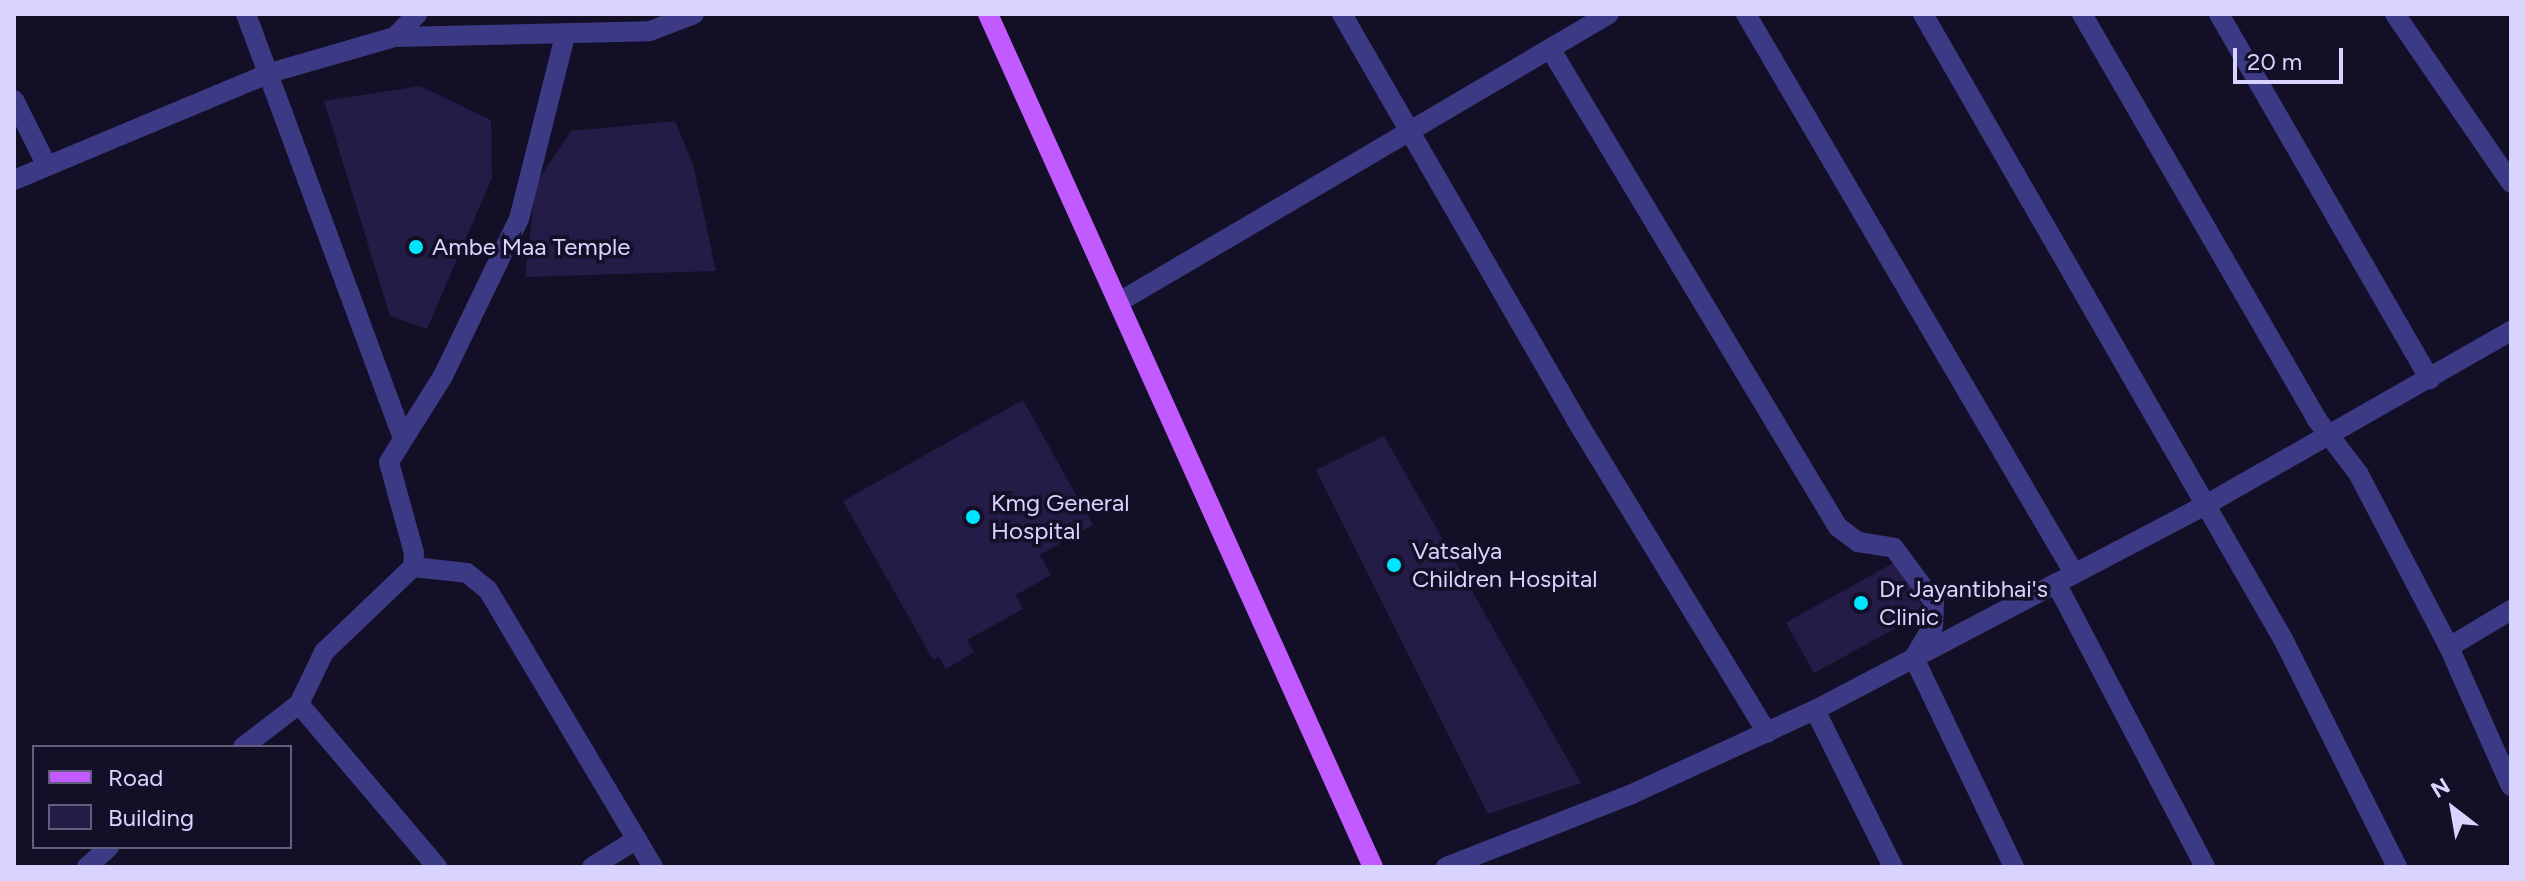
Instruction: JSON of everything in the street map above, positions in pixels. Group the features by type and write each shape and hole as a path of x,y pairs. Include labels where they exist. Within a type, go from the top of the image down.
{"main road":[{"path":"988,14 1373,867"}],"street":[{"path":"246,14 402,435"},
{"path":"395,37 417,14"},
{"path":"14,180 270,73 395,37 490,32 565,36 650,31 694,14"},
{"path":"1342,14 1575,418 1767,733"},
{"path":"1119,302 1412,133 1609,14"},
{"path":"1746,14 2065,578 2205,867"},
{"path":"1923,14 2283,639 2397,867"},
{"path":"2082,14 2328,436 2358,473 2449,647 2511,786"},
{"path":"2219,14 2430,379"},
{"path":"2395,14 2511,183"},
{"path":"246,745 299,704 324,652 413,567 414,553 389,462 402,435 443,376 519,219 565,36"},
{"path":"1551,50 1838,527 1858,542 1894,548 1934,602 1933,626 1914,658"},
{"path":"14,100 47,166"},
{"path":"1446,867 1632,794 1815,710 2204,506 2511,331"},
{"path":"413,567 467,573 488,590 653,867"},
{"path":"2449,647 2511,610"},
{"path":"1914,658 2014,867"},
{"path":"299,704 437,867"},
{"path":"1815,710 1893,867"},
{"path":"592,867 637,839"},
{"path":"87,867 107,849"}],"building":[{"name":"Ambe Maa Temple","path":"420,86 491,120 492,178 427,329 390,316 324,101"},
{"path":"675,121 693,164 716,271 525,277 536,183 571,131"},
{"path":"1023,400 1093,525 1040,555 1051,575 1016,595 1023,609 967,640 974,652 946,669 939,657 933,660 843,501"},
{"path":"1384,436 1581,783 1488,814 1316,470"},
{"path":"1897,561 1925,612 1814,673 1786,623"}],"place":[{"name":"Ambe Maa Temple","path":"416,247"},
{"name":"Kmg General Hospital","path":"973,517"},
{"name":"Vatsalya Children Hospital","path":"1394,565"},
{"name":"Dr Jayantibhai's Clinic","path":"1861,603"}]}
